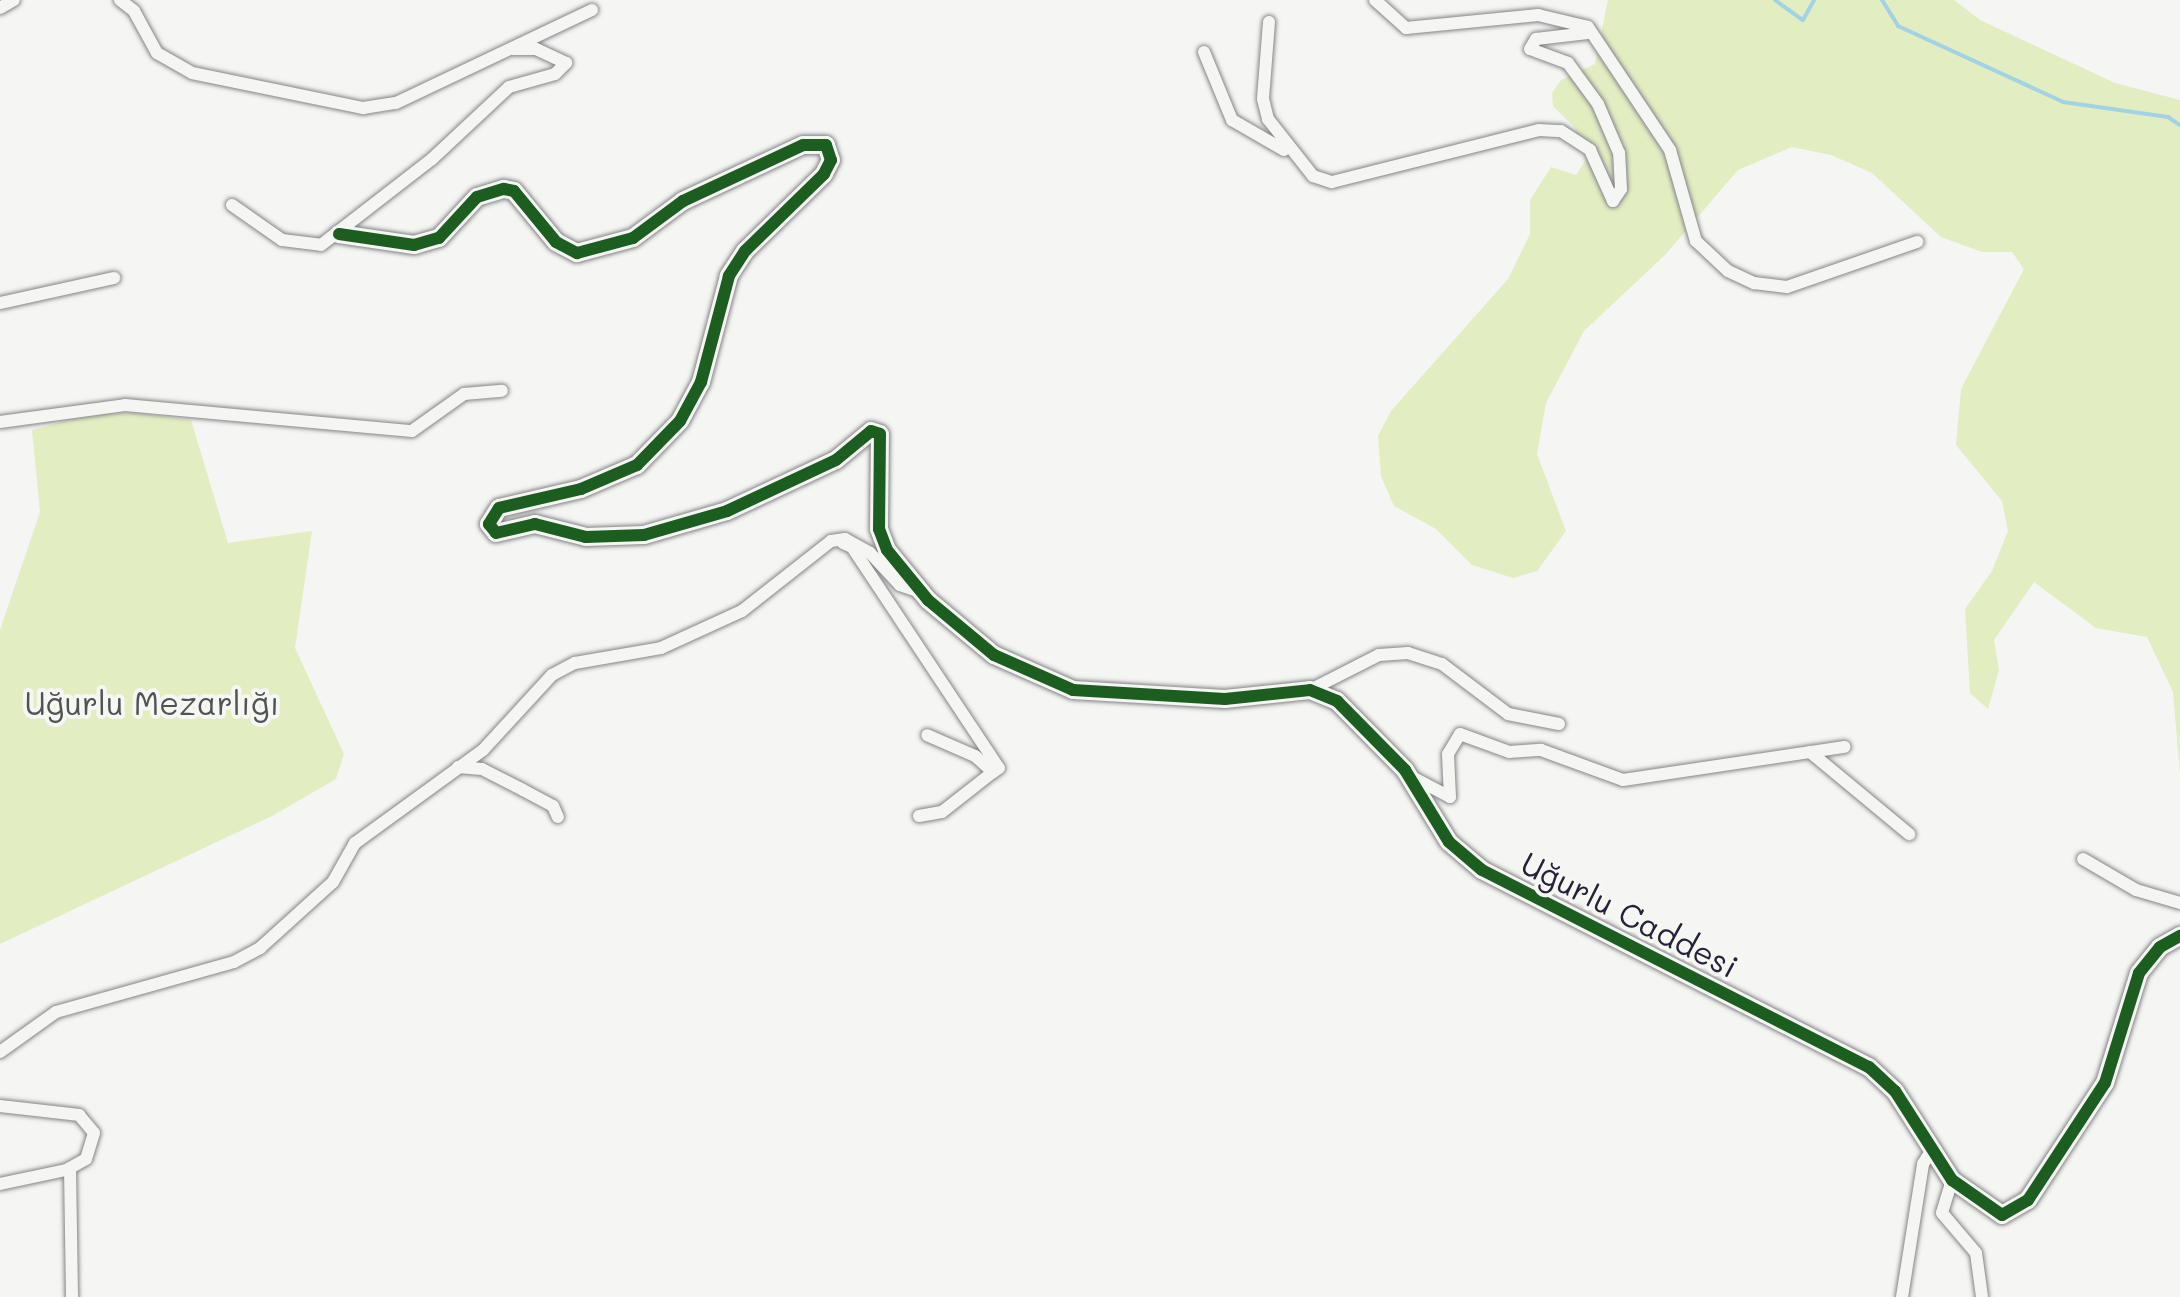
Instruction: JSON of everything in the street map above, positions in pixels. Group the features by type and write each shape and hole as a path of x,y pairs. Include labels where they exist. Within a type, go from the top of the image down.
{"street":[{"path":"0,8 14,0"},
{"path":"120,0 134,11 157,53 192,73 363,108 396,103 592,10"},
{"path":"1375,0 1406,28 1548,16 1573,18 1588,33 1670,150 1696,241 1728,271 1754,284 1787,287 1917,242"},
{"path":"1270,22 1263,99 1291,154"},
{"path":"1204,52 1232,120 1291,154 1313,176 1332,182 1539,130 1580,137 1612,201 1621,189 1619,153 1598,104 1568,64 1530,49 1536,38 1588,33"},
{"path":"232,205 300,246 321,245 339,234 509,87 554,74 566,63 536,50 505,49"},
{"path":"339,234 414,245 438,238 477,197 504,189 514,190 556,242 577,253 633,238 683,201 803,145 826,145 831,160 824,174 745,250 729,276 701,382 680,421 637,464 582,489 510,503 489,524 496,533 535,524 586,537 644,535 726,512 791,483 836,460 871,431 880,434 882,446 878,529 920,592 994,655 1074,690 1226,699 1310,690 1379,655 1408,653 1442,664 1508,714 1559,724"},
{"path":"0,303 114,278"},
{"path":"0,422 126,405 412,431 464,394 502,391"},
{"path":"0,1052 56,1012 234,962 260,948 333,882 355,843 483,750 552,674 575,662 661,648 742,611 836,540 855,540 900,585 920,592"},
{"path":"836,540 852,547 955,710 994,756 999,768 942,812 919,816"},
{"name":"Uğurlu Caddesi","path":"1310,690 1337,702 1409,776 1449,842 1482,870 1869,1067 1895,1091 1952,1180 2002,1215 2028,1200 2105,1084 2139,973 2160,947 2180,936"},
{"path":"1409,776 1450,797 1448,754 1460,734 1509,752 1541,750 1623,780 1845,747"},
{"path":"927,735 966,751 993,772"},
{"path":"1810,752 1909,834"},
{"path":"458,767 482,770 523,790 553,806 558,817"},
{"path":"2083,860 2136,890 2180,903"},
{"path":"0,1106 79,1115 94,1133 86,1159 70,1168 0,1184"},
{"path":"1902,1297 1923,1164 1931,1151"},
{"path":"70,1168 72,1297"},
{"path":"1952,1180 1942,1213 1976,1252 1982,1297"}],"green space":[{"path":"1608,0 1954,0 1980,20 2115,83 2180,100 2180,776 2173,692 2147,637 2096,628 2034,582 1994,640 1999,670 1988,709 1970,693 1965,609 1992,571 2008,531 2002,501 1956,445 1961,389 2024,269 2012,252 1982,252 1941,237 1872,173 1831,155 1792,147 1738,170 1665,255 1584,331 1546,403 1537,454 1566,531 1537,571 1513,578 1472,565 1436,529 1394,506 1381,476 1378,436 1391,411 1508,279 1530,234 1530,200 1551,167 1576,175 1587,158 1574,127 1553,106 1552,93 1561,80 1595,64"},
{"name":"Uğurlu Mezarlığı","path":"136,413 191,420 228,543 312,531 295,648 344,754 336,779 272,816 0,944 0,630 40,512 32,430 90,414"}],"waterway":[{"path":"1775,0 1803,20 1814,0"},
{"path":"1882,0 1898,26 2063,102 2168,117 2180,125"}],"cycle path":[{"path":"339,234 414,245 439,238 477,197 504,189 514,191 556,242 577,253 633,238 683,201 803,145 826,145 831,160 824,174 745,251 729,276 701,382 680,421 637,465 581,489 499,508 489,524 496,533 535,524 586,537 644,535 727,511 836,460 871,431 880,434 879,529 887,550 928,600 994,655 1073,690 1225,699 1310,690 1337,701 1405,770 1449,842 1482,870 1869,1067 1895,1091 1952,1180 2002,1215 2028,1200 2105,1083 2139,973 2160,947 2180,936"}]}
